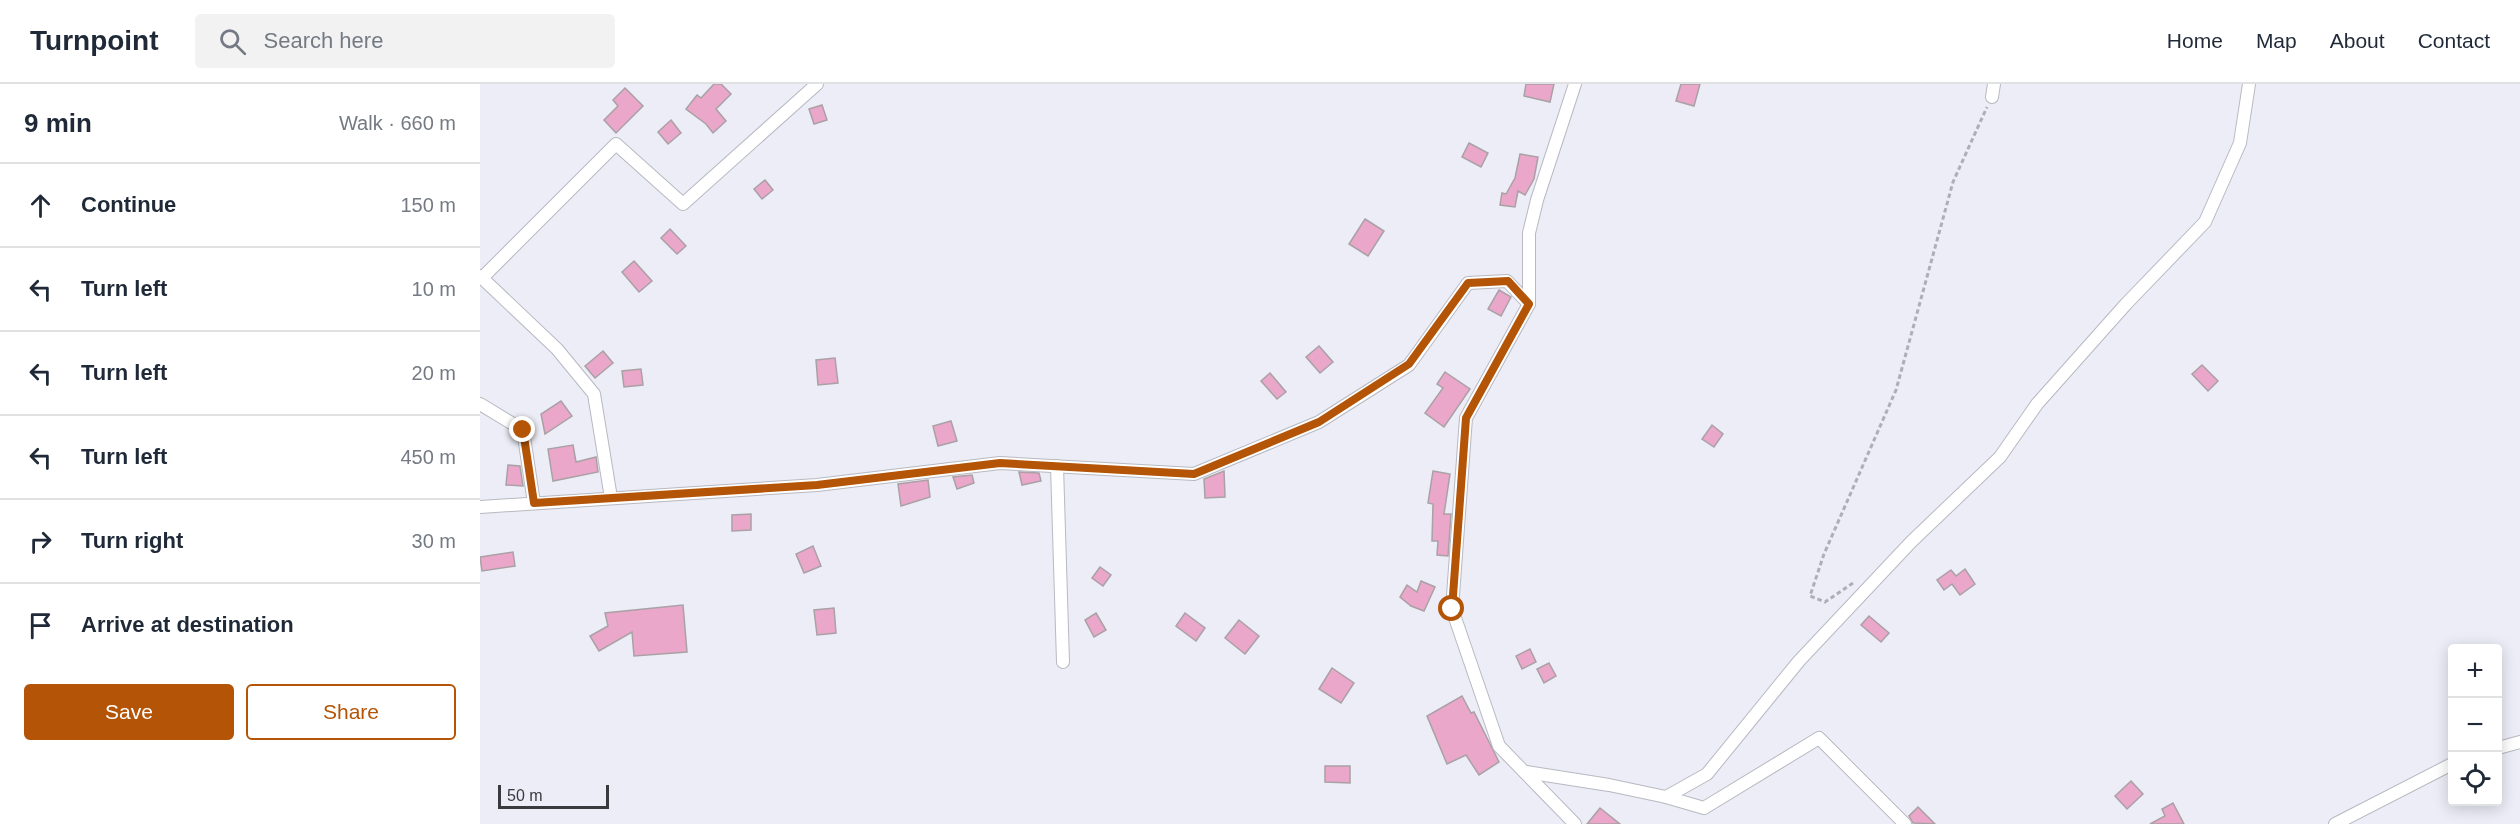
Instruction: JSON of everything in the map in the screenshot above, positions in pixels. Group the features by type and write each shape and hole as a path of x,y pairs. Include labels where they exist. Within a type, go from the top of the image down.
{"street":[{"path":"611,498 594,394 557,349 481,277 616,144 683,204 817,84"},
{"path":"1575,84 1537,200 1529,233 1529,304 1466,418 1452,609 1499,746 1575,824"},
{"path":"1992,97 1994,84"},
{"path":"1666,797 1707,774 1799,661 1911,542 2000,457 2037,404 2126,304 2205,222 2240,143 2249,84"},
{"path":"480,507 817,485 1000,463 1194,474 1319,422 1409,364 1468,283 1508,281 1529,304"},
{"path":"480,404 523,430 534,503"},
{"path":"1057,466 1063,662"},
{"path":"1526,772 1609,785 1704,808 1819,738 1905,824"},
{"path":"2502,747 2520,742"},
{"path":"2335,824 2448,766"}],"path":[{"path":"1854,582 1825,602 1810,596 1824,554 1896,390 1953,182 1992,97"}],"building":[{"path":"714,84 721,84 731,94 716,109 726,121 713,133 706,124 686,109 697,95 701,98"},
{"path":"1526,84 1554,84 1550,102 1524,96"},
{"path":"1681,84 1700,84 1694,106 1676,101"},
{"path":"625,88 643,106 616,133 604,120 618,106 613,100"},
{"path":"822,105 827,120 814,124 809,109"},
{"path":"671,120 681,133 668,144 658,132"},
{"path":"1469,143 1488,153 1481,167 1462,157"},
{"path":"1520,154 1538,157 1534,179 1525,195 1518,191 1515,207 1500,205 1502,193 1506,194 1515,178"},
{"path":"765,180 773,190 762,199 754,189"},
{"path":"1365,219 1384,231 1368,256 1349,244"},
{"path":"670,229 686,246 677,254 661,238"},
{"path":"634,261 652,281 639,292 622,272"},
{"path":"1499,290 1511,297 1501,316 1488,309"},
{"path":"1319,346 1333,362 1320,373 1306,357"},
{"path":"603,351 613,363 595,378 585,366"},
{"path":"835,358 838,383 818,385 816,360"},
{"path":"2202,365 2218,381 2208,391 2192,374"},
{"path":"641,369 643,385 624,387 622,371"},
{"path":"1445,372 1470,389 1444,427 1425,413 1443,388 1437,384"},
{"path":"1270,373 1286,392 1277,399 1261,381"},
{"path":"561,401 572,416 545,434 541,414"},
{"path":"951,421 957,441 938,446 933,426"},
{"path":"1712,425 1723,434 1714,447 1702,439"},
{"path":"573,445 576,462 596,457 598,472 553,481 548,449"},
{"path":"508,465 520,466 523,486 506,485"},
{"path":"1224,471 1225,497 1205,498 1204,479"},
{"path":"1433,471 1450,474 1444,514 1451,514 1448,556 1437,555 1438,541 1432,541 1433,504 1428,503"},
{"path":"1019,472 1039,473 1041,481 1022,485"},
{"path":"972,475 974,483 957,489 953,477"},
{"path":"928,480 930,497 901,506 898,484"},
{"path":"751,514 751,530 732,531 732,515"},
{"path":"813,546 821,566 804,573 796,554"},
{"path":"513,552 515,566 482,571 480,557"},
{"path":"1100,567 1111,575 1103,586 1092,578"},
{"path":"1965,569 1975,584 1960,595 1952,584 1944,590 1937,580 1951,570 1956,576"},
{"path":"1421,581 1435,587 1424,611 1411,606 1400,597 1407,585 1417,592"},
{"path":"683,605 687,652 634,656 632,632 599,651 590,636 608,626 605,613"},
{"path":"834,608 836,633 817,635 814,610"},
{"path":"1096,613 1106,630 1094,637 1085,620"},
{"path":"1185,613 1205,628 1196,641 1176,626"},
{"path":"1869,616 1889,633 1881,642 1861,625"},
{"path":"1239,620 1259,636 1245,654 1225,638"},
{"path":"1530,649 1536,662 1522,669 1516,656"},
{"path":"1549,663 1556,676 1544,683 1537,669"},
{"path":"1332,668 1354,683 1341,703 1319,689"},
{"path":"1462,696 1471,713 1474,712 1499,762 1479,775 1466,755 1447,764 1427,716"},
{"path":"1325,766 1350,766 1350,783 1325,782"},
{"path":"2131,781 2143,794 2127,809 2115,796"},
{"path":"2173,803 2184,824 2150,824 2165,816 2162,809"},
{"path":"1918,807 1935,824 1913,823 1909,816"},
{"path":"1600,808 1620,824 1587,824"}],"route":[{"path":"523,430 534,503 817,485 1000,463 1194,474 1319,422 1409,364 1468,283 1508,281 1529,304 1466,418 1452,609"}]}
